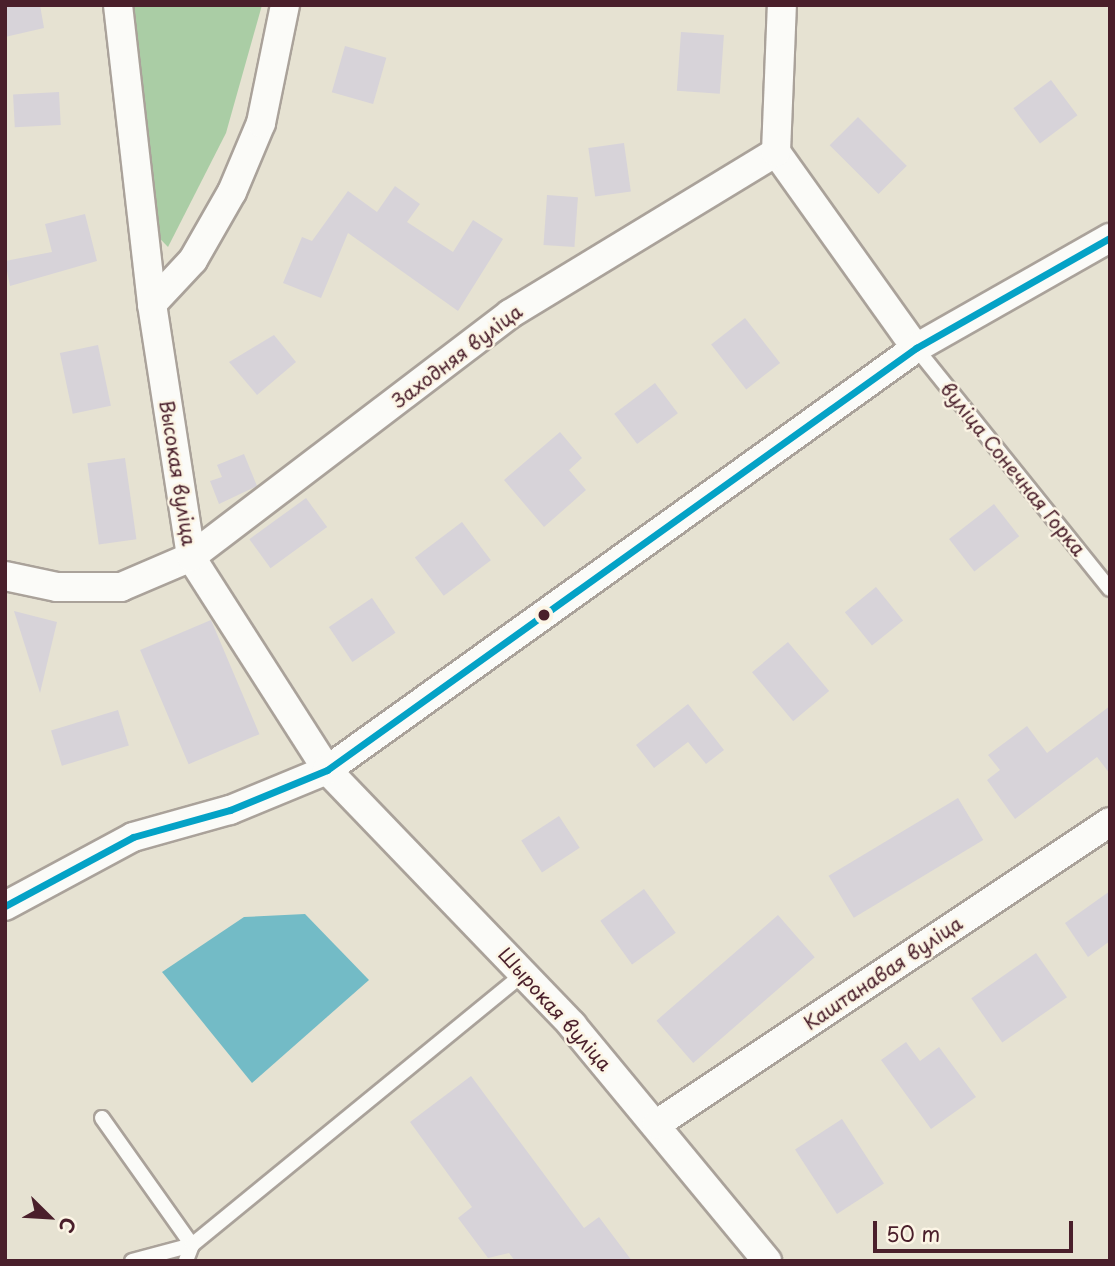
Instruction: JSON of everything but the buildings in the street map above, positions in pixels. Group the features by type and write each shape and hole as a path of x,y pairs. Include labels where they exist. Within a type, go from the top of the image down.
{"street":[{"name":"Высокая вуліца","path":"118,5 152,304 191,557 327,770"},
{"path":"152,304 193,260 232,192 261,123 285,5"},
{"path":"782,5 776,152 916,348"},
{"name":"Заходняя вуліца","path":"5,576 57,587 121,587 191,557 509,314 776,152"},
{"path":"5,906 133,837 230,810 327,770 916,348 1110,237"},
{"name":"Шырокая вуліца","path":"327,770 524,973 657,1124 767,1261"},
{"name":"Каштанавая вуліца","path":"657,1124 1110,822"}],"lane":[{"name":"вуліца Сонечная Горка","path":"916,348 1110,589"},
{"path":"132,1261 192,1245 524,973"},
{"path":"102,1118 192,1245"},
{"path":"186,1261 192,1245"}],"green space":[{"path":"113,5 262,5 226,133 168,247 143,221"}],"water":[{"path":"305,914 369,980 252,1083 162,972 244,917"}],"transit line":[{"path":"5,906 133,837 230,810 327,770 916,348 1110,238"}]}
